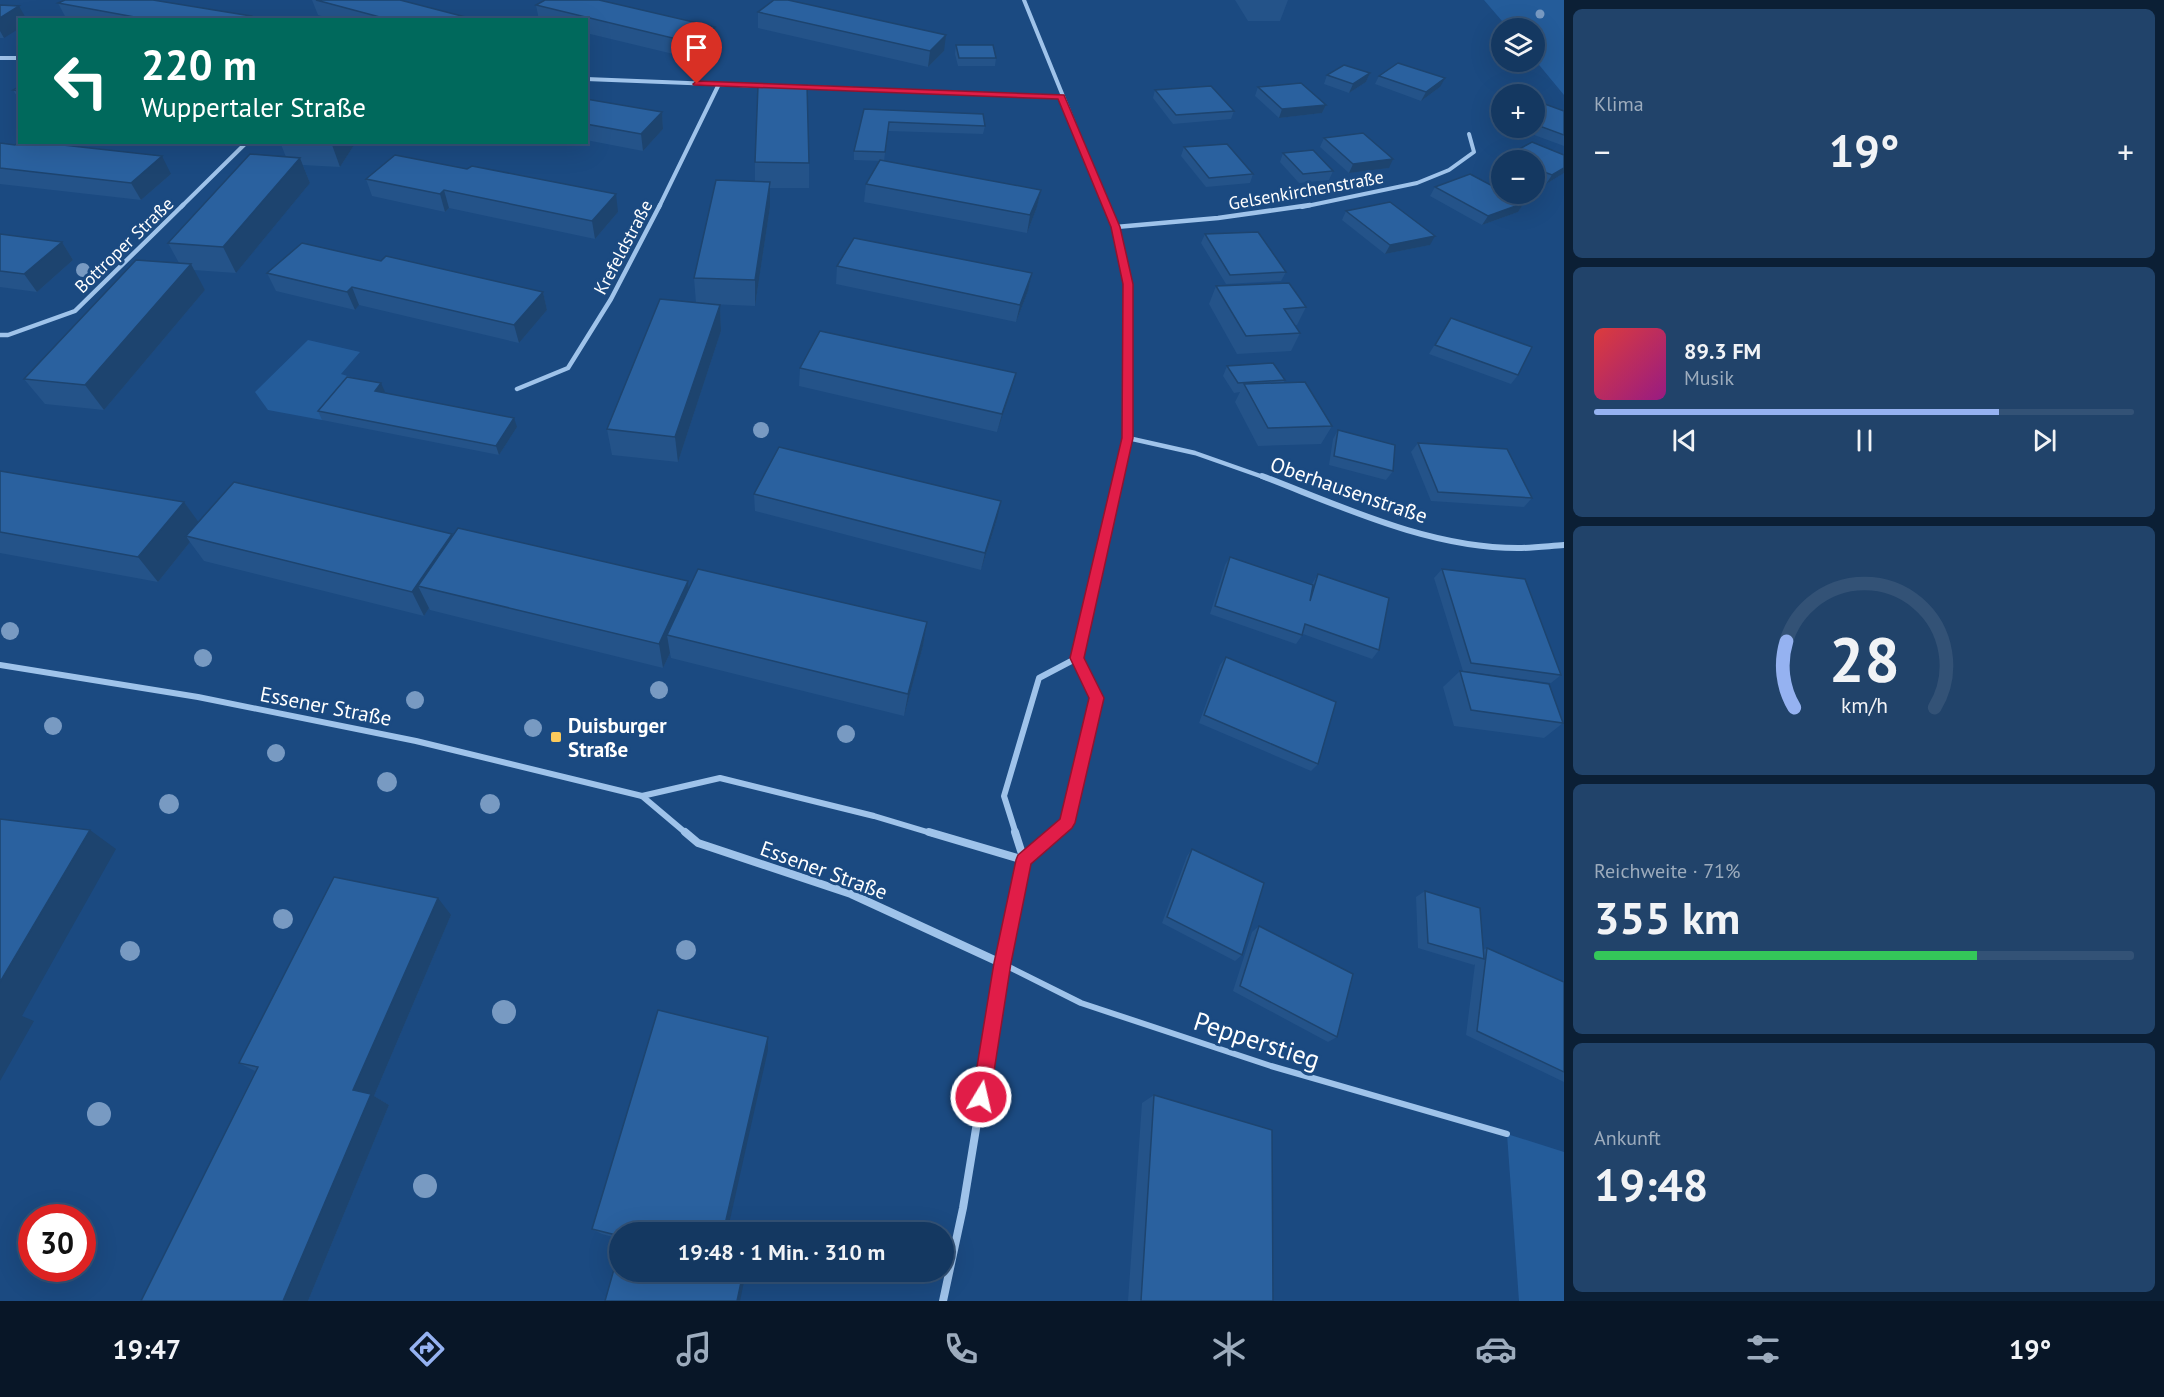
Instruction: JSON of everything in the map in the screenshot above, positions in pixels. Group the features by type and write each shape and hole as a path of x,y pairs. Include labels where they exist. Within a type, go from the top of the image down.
{"street":[{"path":"1024,0 1061,97 1116,227 1128,284 1128,438 1077,658 1096,698 1067,823 1024,860"},
{"path":"0,58 18,58"},
{"path":"588,79 767,86"},
{"name":"Krefeldstraße","path":"517,389 568,368 611,299 647,232 719,84"},
{"path":"791,87 1061,97"},
{"name":"Gelsenkirchenstraße","path":"1116,227 1218,219 1301,207 1417,183 1449,170 1473,152 1469,134"},
{"name":"Bottroper Straße","path":"0,335 8,335 75,311 245,144"},
{"name":"Oberhausenstraße","path":"1128,438 1195,453 1374,518 1430,535 1492,547 1548,548 1564,545"},
{"path":"943,1301 963,1208 1003,963 1024,860 1004,796 1039,678 1077,658"},
{"name":"Essener Straße","path":"0,665 198,697 416,741 642,796 698,843 851,894 1003,963"},
{"name":"Essener Straße","path":"642,796 720,778 874,816 1024,860"}],"lane":[{"name":"Pepperstieg","path":"1003,963 1081,1003 1271,1066 1507,1134"}],"shaded area":[{"path":"1484,0 1564,0 1564,95 1545,72 1545,18 1499,18"},
{"path":"308,340 360,352 341,374 357,379 322,420 268,410 255,392"},
{"path":"1507,1134 1564,1152 1564,1301 1519,1301"}],"building":[{"path":"65,0 153,0 251,16 248,18 140,18 58,3"},
{"path":"316,0 400,0 469,18 384,18"},
{"path":"545,0 599,0 715,27 693,43 536,5"},
{"path":"774,0 788,0 946,35 930,51 758,12"},
{"path":"0,5 19,6 0,18"},
{"path":"956,45 993,45 996,58 959,58"},
{"path":"1398,63 1445,78 1426,92 1379,76"},
{"path":"1344,65 1370,73 1353,84 1327,75"},
{"path":"1301,83 1326,105 1282,109 1258,87"},
{"path":"807,85 809,163 755,162 758,86"},
{"path":"1211,86 1234,111 1176,115 1155,90"},
{"path":"588,99 662,112 641,134 588,124"},
{"path":"1545,104 1564,111 1564,135 1545,128"},
{"path":"864,109 983,114 985,126 889,122 885,152 854,151"},
{"path":"1363,133 1393,159 1353,164 1324,138"},
{"path":"1532,142 1564,155 1564,168 1552,175 1545,172 1545,150 1518,150"},
{"path":"0,143 15,145 18,143 54,144 162,156 131,183 0,168"},
{"path":"1227,144 1253,174 1209,178 1184,147"},
{"path":"1313,150 1333,171 1303,174 1283,153"},
{"path":"250,154 300,158 223,247 168,243"},
{"path":"395,155 467,169 472,166 616,194 592,221 444,190 440,194 366,179"},
{"path":"880,160 1041,190 1030,215 866,184"},
{"path":"1470,174 1491,185 1491,204 1521,204 1488,216 1435,187"},
{"path":"716,180 770,182 755,280 694,278"},
{"path":"1390,202 1435,236 1390,245 1346,211"},
{"path":"1258,232 1286,272 1230,275 1205,234"},
{"path":"0,234 62,242 24,274 0,271"},
{"path":"854,238 1032,273 1020,305 837,266"},
{"path":"302,243 381,261 386,256 543,292 514,325 352,287 347,292 267,273"},
{"path":"136,260 191,264 85,385 24,379"},
{"path":"1289,283 1306,307 1284,309 1300,333 1246,336 1216,286"},
{"path":"660,299 720,305 675,437 607,429"},
{"path":"1451,318 1532,347 1518,375 1435,345"},
{"path":"820,331 1016,373 1002,414 800,368"},
{"path":"1273,363 1285,380 1238,383 1227,366"},
{"path":"347,377 381,383 375,391 514,418 496,446 318,411"},
{"path":"1305,382 1332,426 1268,428 1244,384"},
{"path":"1338,430 1395,445 1393,471 1334,456"},
{"path":"1418,443 1507,449 1532,498 1438,492"},
{"path":"779,447 1001,501 985,553 754,494"},
{"path":"0,471 184,502 138,557 0,532"},
{"path":"234,482 452,534 412,592 186,536"},
{"path":"458,528 688,581 659,644 418,586"},
{"path":"1230,557 1313,585 1310,601 1318,574 1389,598 1379,650 1305,624 1302,635 1215,606"},
{"path":"698,569 927,622 908,694 667,635"},
{"path":"1442,569 1525,579 1561,675 1471,663"},
{"path":"1226,657 1336,702 1318,764 1204,715"},
{"path":"1460,671 1549,684 1563,723 1471,710"},
{"path":"0,819 90,830 0,982"},
{"path":"1192,849 1264,883 1242,955 1167,917"},
{"path":"334,877 438,898 353,1090 371,1094 283,1301 141,1301 258,1067 239,1063"},
{"path":"1425,891 1480,908 1484,959 1428,943"},
{"path":"1259,926 1353,974 1337,1037 1240,986"},
{"path":"1487,948 1564,982 1564,1072 1477,1031"},
{"path":"658,1010 768,1037 726,1222 609,1222 609,1233 592,1229"},
{"path":"1154,1095 1272,1130 1273,1301 1141,1301"},
{"path":"610,1282 741,1282 737,1301 605,1301"}],"place":[{"name":"Duisburger Straße","path":"556,737"}],"route":[{"path":"697,84 1061,97 1116,227 1128,284 1128,438 1077,658 1096,698 1067,823 1024,860 1003,963 981,1097"}]}
